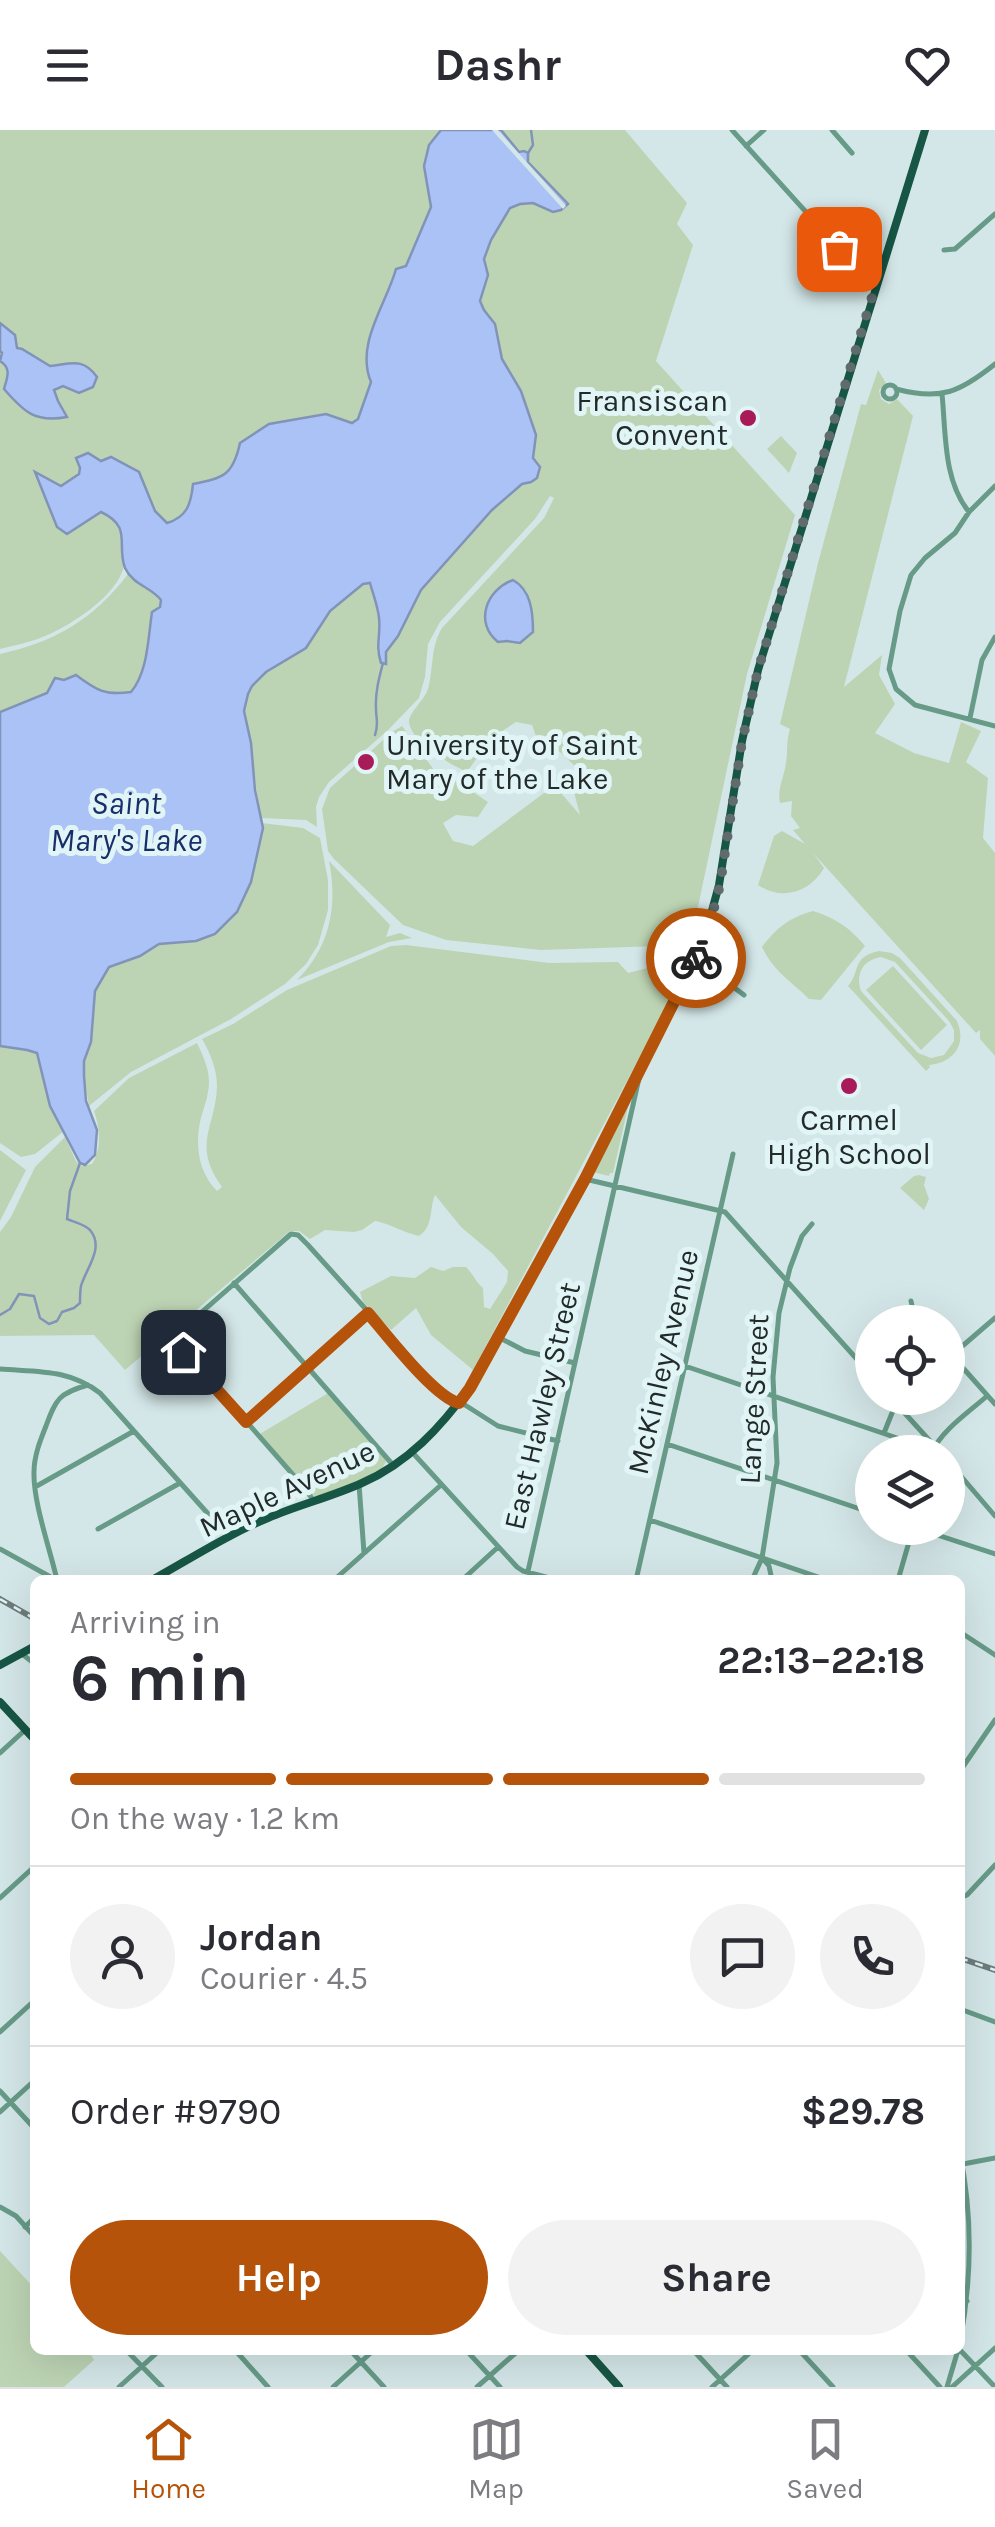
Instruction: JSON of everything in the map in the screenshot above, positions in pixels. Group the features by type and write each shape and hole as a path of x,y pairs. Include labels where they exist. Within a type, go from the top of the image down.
{"main road":[{"name":"Maple Avenue","path":"161,1575 243,1530 360,1484 412,1452 435,1431 459,1403 585,1179 709,926 720,885 750,702 766,641 925,130"},
{"path":"0,1666 30,1649"},
{"path":"0,1702 30,1734"},
{"path":"590,2355 619,2387"}],"street":[{"path":"732,130 862,274 876,284"},
{"path":"746,146 764,130"},
{"path":"832,130 852,153"},
{"path":"944,250 954,248 995,214"},
{"path":"896,390 942,394 970,384 995,364"},
{"path":"942,394 950,469 969,512"},
{"path":"995,486 912,575 900,610 889,669 896,689 914,706 995,726"},
{"path":"970,718 982,660 995,637"},
{"path":"696,959 744,995"},
{"name":"East Hawley Street","path":"526,1575 641,1066"},
{"name":"McKinley Avenue","path":"637,1575 733,1154"},
{"path":"585,1179 720,1210 730,1216 855,1357"},
{"name":"Lange Street","path":"754,1575 762,1558 776,1479 774,1346 787,1279 802,1236 812,1224"},
{"path":"314,1502 175,1337 288,1235 300,1237 452,1402 465,1405 498,1426 558,1441"},
{"path":"234,1283 393,1465"},
{"path":"911,1301 912,1305"},
{"path":"246,1422 368,1313"},
{"path":"965,1341 995,1318"},
{"path":"498,1337 525,1351 575,1363"},
{"path":"685,1366 890,1435"},
{"path":"0,1369 65,1374 90,1385 210,1516 243,1530"},
{"path":"965,1370 995,1404"},
{"path":"55,1575 35,1487 35,1459 53,1406 68,1390 90,1385"},
{"path":"948,1435 987,1396"},
{"path":"884,1433 889,1415"},
{"path":"906,1415 921,1435"},
{"path":"35,1487 134,1431"},
{"path":"667,1444 855,1506"},
{"path":"412,1452 525,1575"},
{"path":"965,1480 995,1516"},
{"path":"98,1529 180,1483"},
{"path":"360,1484 364,1553"},
{"path":"340,1575 441,1485"},
{"path":"650,1520 812,1575"},
{"path":"965,1544 995,1554"},
{"path":"900,1575 909,1545"},
{"path":"468,1575 498,1548"},
{"path":"0,1549 47,1575"},
{"path":"762,1558 771,1575"},
{"path":"965,1635 995,1655"},
{"path":"22,1654 30,1660"},
{"path":"965,1764 995,1720"},
{"path":"0,1753 26,1730"},
{"path":"965,1895 995,1865"},
{"path":"0,1898 30,1871"},
{"path":"0,2032 30,2005"},
{"path":"965,2012 995,2022"},
{"path":"0,2112 30,2084"},
{"path":"0,2091 30,2124"},
{"path":"965,2163 995,2158"},
{"path":"965,2182 971,2245 965,2313"},
{"path":"0,2207 16,2216 30,2232"},
{"path":"25,2226 30,2222"},
{"path":"946,2387 995,2348"},
{"path":"131,2355 162,2387"},
{"path":"119,2387 154,2355"},
{"path":"239,2355 268,2387"},
{"path":"355,2355 384,2387"},
{"path":"333,2387 369,2355"},
{"path":"471,2355 500,2387"},
{"path":"477,2387 513,2355"},
{"path":"698,2355 726,2387"},
{"path":"712,2387 748,2355"},
{"path":"804,2355 833,2387"},
{"path":"911,2355 946,2387"},
{"path":"946,2387 957,2355"},
{"path":"965,2355 995,2387"}],"green space":[{"path":"0,130 441,130 429,145 424,165 431,207 406,267 396,269 369,338 367,367 371,381 358,419 352,423 326,414 269,424 240,443 226,473 193,484 187,508 167,523 147,495 101,462 76,459 79,474 61,486 36,473 57,527 101,512 116,523 122,536 124,565 120,577 102,599 63,628 0,649"},
{"path":"493,130 625,130 687,203 677,224 693,245 656,361 795,515 747,674 690,945 541,950 446,940 403,925 328,851 322,809 330,788 402,726 434,770 488,802 478,817 456,815 443,823 453,841 473,846 544,793 561,793 580,815 574,792 593,783 560,752 537,739 532,725 516,722 490,739 467,772 424,745 409,722 428,689 442,628 544,518 554,498 550,496 535,519 440,622 428,644 419,698 329,782 316,807 317,827 306,820 261,818 244,711 252,686 266,672 306,647 330,610 362,584 370,583 379,619 377,652 386,652 416,597 441,564 506,497 531,482 536,435 521,391 502,359 495,324 480,301 488,275 484,259 511,208 533,203 553,212 566,208","holes":["519,583 526,591 533,620 507,641 499,642"]},
{"path":"878,370 886,383 879,390 881,399 889,404 897,399 913,416 844,687 882,655 879,675 895,704 875,733 914,753 949,763 961,722 981,731 966,762 988,778 983,838 995,853 995,1056 980,1039 980,1030 976,1033 813,853 824,868 803,889 776,893 758,885 774,836 782,831 805,844 793,830 800,828 791,816 792,801 780,803 790,729 780,724 861,404 866,405"},
{"path":"781,436 797,453 789,473 767,449"},
{"path":"128,574 161,600 160,607 151,612 144,665 131,693 101,691 76,675 47,693 0,712 0,654 38,643 72,626 101,604"},
{"path":"262,823 303,828 320,838 328,880 328,910 318,945 306,964 285,984 231,1019 131,1072 89,1106 84,1061 91,1042 95,991 101,978 109,967 159,944 196,941 214,935 230,921 251,882"},
{"path":"329,861 390,925 386,937 400,933 412,938 389,942 297,980 317,954 329,925"},
{"path":"813,911 842,924 865,946 821,1000 809,999 777,969 762,947 784,924"},
{"path":"391,946 549,963 618,962 628,973 683,959 688,966 473,1370 431,1335 416,1308 391,1330 363,1302 360,1292 391,1276 415,1278 431,1267 443,1271 466,1267 483,1288 484,1307 490,1309 507,1282 508,1271 461,1227 435,1195 429,1222 419,1236 375,1221 362,1230 325,1230 310,1239 299,1231 290,1231 125,1370 94,1335 0,1336 0,1232 35,1167 65,1137 81,1166 92,1164 99,1138 94,1111 129,1078 197,1043 209,1082 198,1150 202,1168 217,1191 222,1187 208,1159 207,1147 217,1080 202,1039 287,990"},
{"path":"879,951 900,958 957,1021 959,1045 945,1061 929,1065 926,1071 848,986 860,961","holes":["881,957 895,962 954,1030 954,1041 944,1055 931,1058 918,1053 861,991 859,979 865,965"]},
{"path":"893,966 947,1025 921,1050 866,990"},
{"path":"0,1046 37,1053 50,1106 64,1131 35,1154 21,1157 0,1143"},
{"path":"631,1094 613,1173 609,1176 592,1172"},
{"path":"0,1150 26,1170 0,1221"},
{"path":"919,1175 926,1177 924,1185 929,1199 924,1210 900,1188"},
{"path":"330,1392 387,1458 369,1480 319,1499 308,1492 258,1435"},
{"path":"0,2251 30,2284 30,2355 91,2355 94,2360 64,2387 0,2387"}],"water":[{"name":"Saint Mary's Lake","path":"441,130 501,130 519,152 528,153 528,162 568,204 553,212 533,203 510,208 484,259 488,275 480,301 495,324 502,359 521,391 536,435 533,458 540,467 537,478 522,484 492,510 421,590 386,652 386,664 381,663 379,656 379,618 370,583 363,584 330,611 306,648 266,672 252,686 244,711 263,828 251,882 237,912 215,934 196,941 159,944 109,967 95,991 91,1042 84,1061 86,1101 97,1130 95,1155 85,1165 80,1163 50,1106 37,1053 0,1046 0,712 47,693 55,678 64,680 76,675 101,691 131,692 144,665 152,612 160,607 161,600 128,574 120,530 111,518 101,512 67,534 57,527 35,472 61,486 79,474 76,458 88,453 101,461 111,457 139,472 155,511 167,523 187,509 193,484 225,473 234,462 240,443 269,424 326,414 352,423 358,419 371,382 367,368 369,339 396,269 406,266 431,207 424,166 429,145"},
{"path":"0,323 15,335 17,348 50,366 82,364 97,377 93,387 79,393 63,386 54,390 67,417 31,414 4,389 8,374 0,361"},
{"path":"513,580 527,596 533,632 520,643 498,642 486,626 486,608 496,591"}],"pier":[{"path":"492,130 498,130 566,206 563,209"}],"waterway":[{"path":"528,153 533,145 531,130"},
{"path":"375,735 383,663"},
{"path":"0,1315 10,1309 19,1294 34,1296 40,1318 49,1324 80,1303 81,1286 96,1244 90,1230 67,1219 70,1191 80,1163"}],"railway":[{"path":"0,1599 30,1616"},
{"path":"965,1960 995,1970"}],"way so far":[{"path":"696,958 720,885 742,742 758,670 876,284 839,249"}],"place":[{"name":"Fransiscan Convent","path":"748,418"},
{"name":"University of Saint Mary of the Lake","path":"366,762"},
{"name":"Carmel High School","path":"849,1086"}],"route":[{"path":"183,1352 246,1422 368,1313 437,1390 459,1403 601,1148 696,958"}]}
